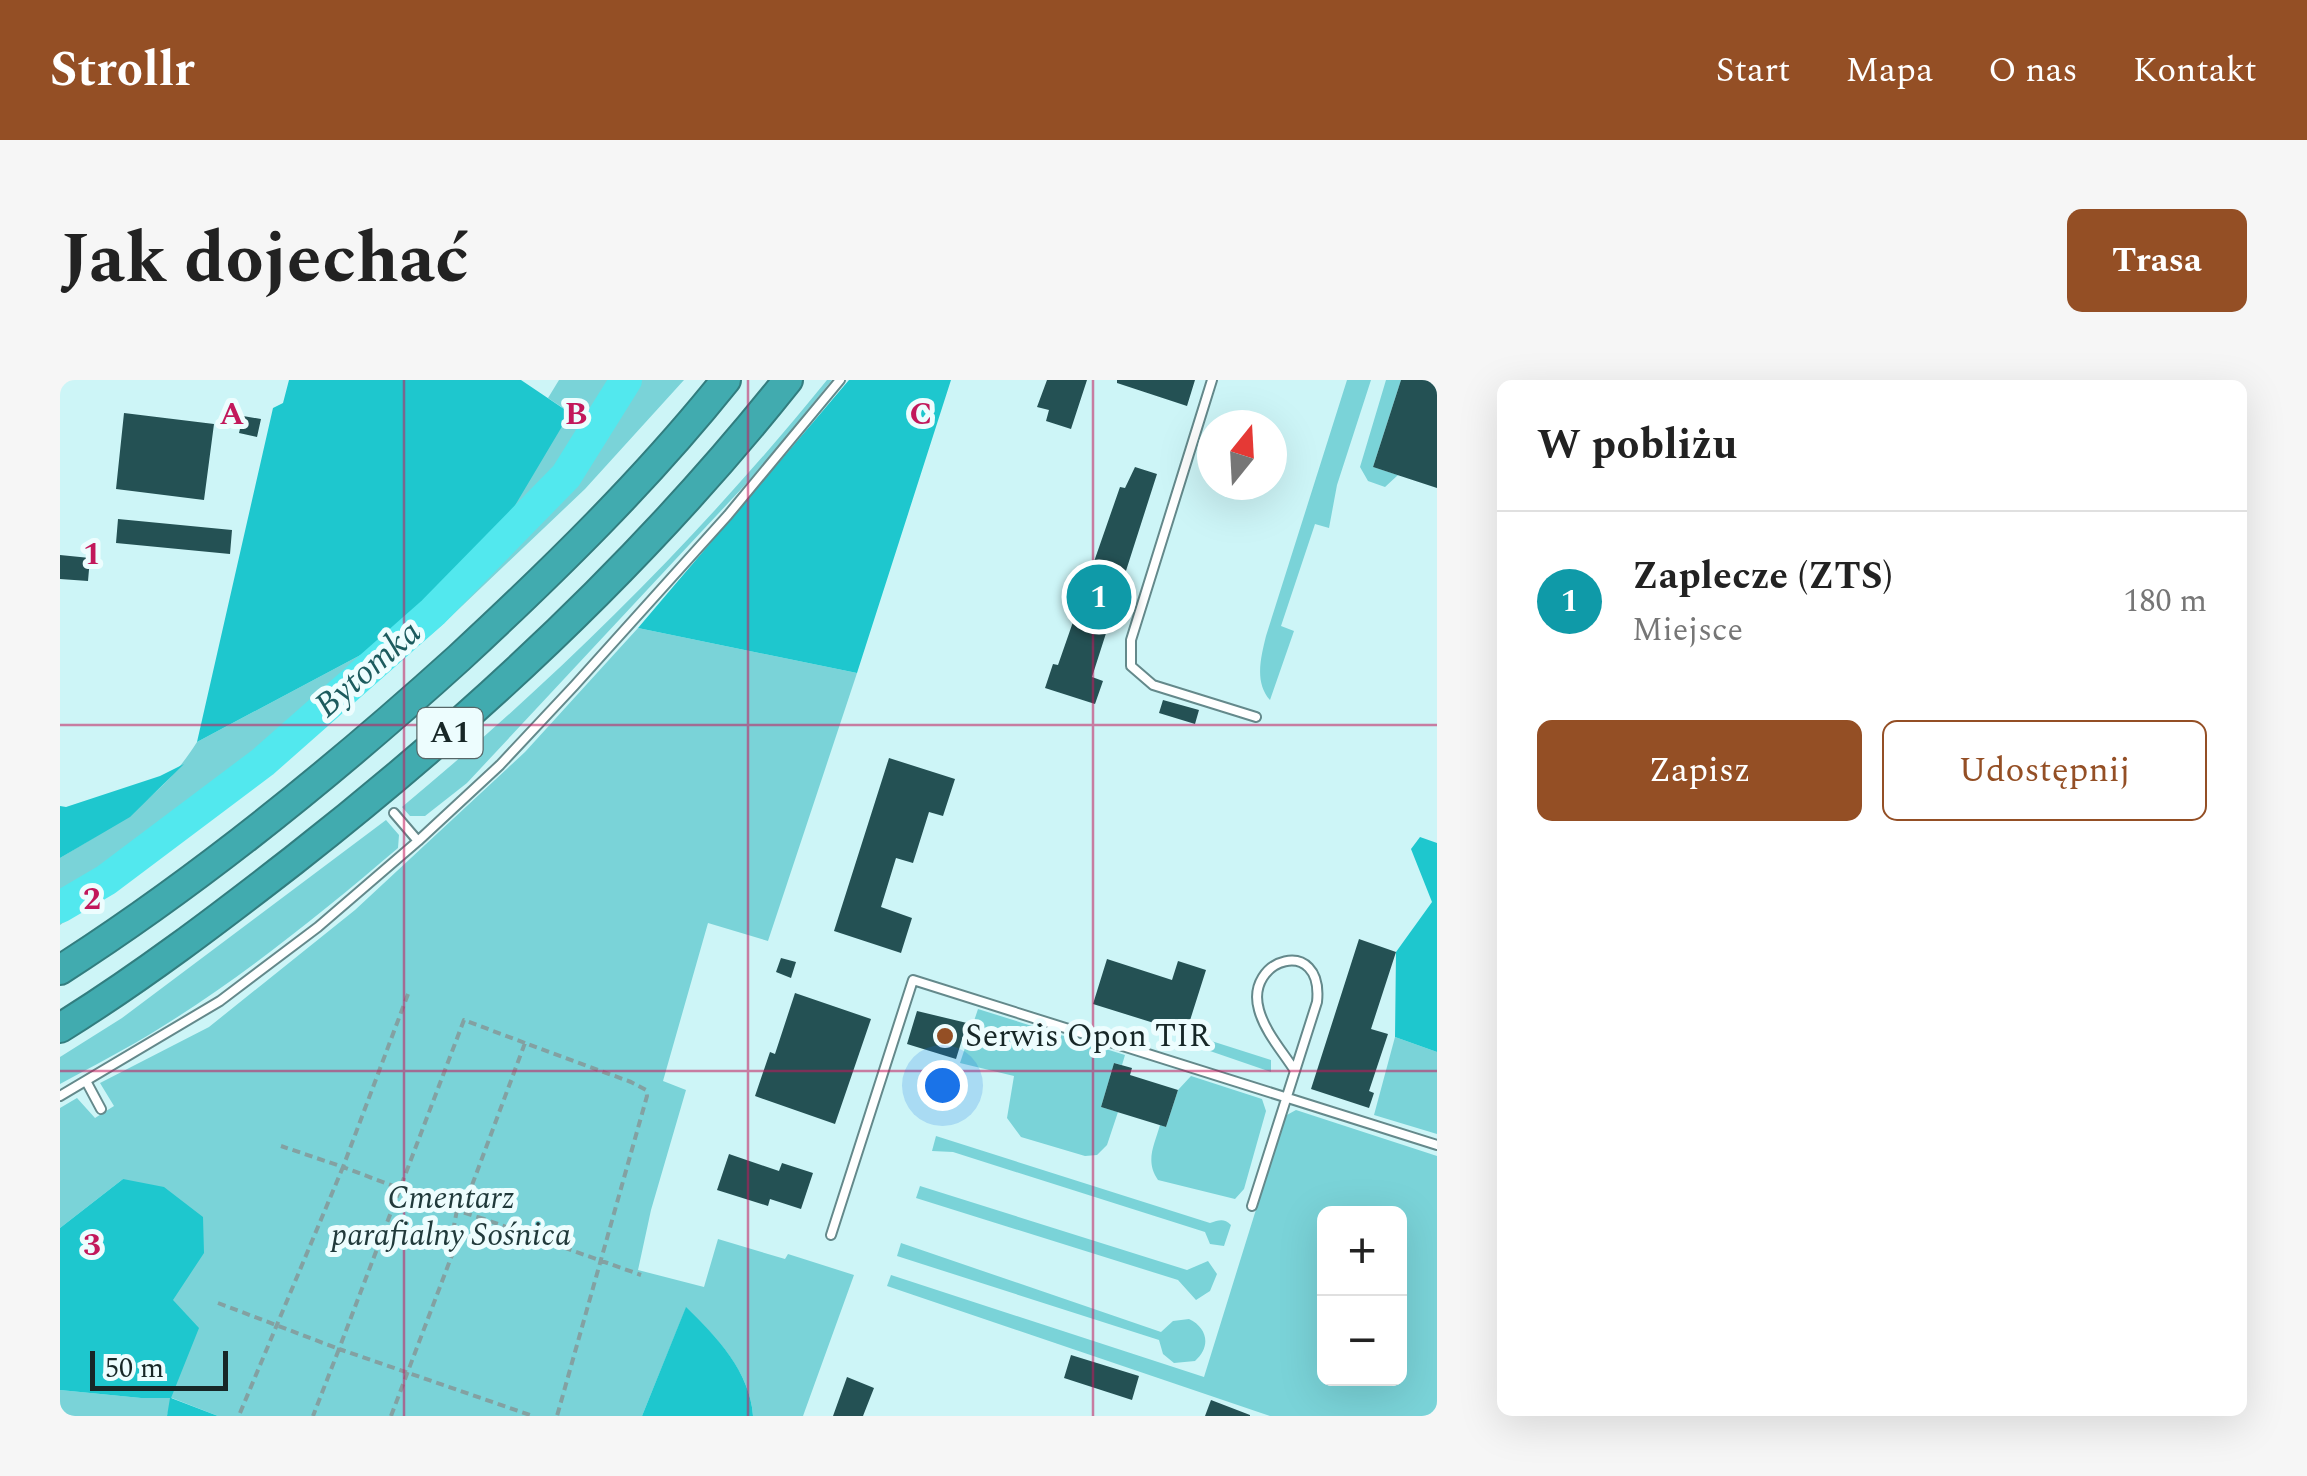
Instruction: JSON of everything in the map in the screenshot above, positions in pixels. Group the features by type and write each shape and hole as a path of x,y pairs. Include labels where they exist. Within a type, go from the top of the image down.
{"highway":[{"name":"A1","path":"60,970 212,864 387,724 583,538 726,380"},
{"name":"A1","path":"60,1028 239,903 432,749 695,490 788,380"}],"lane":[{"path":"60,1096 220,1001 318,927 418,841 500,765 574,686 728,516 840,380"},
{"path":"1212,380 1131,640 1131,666 1153,686 1256,717"},
{"path":"394,813 418,841"},
{"path":"1252,1206 1287,1098 1295,1071 1318,988 1314,974 1303,963 1289,958 1278,961 1268,971 1257,998 1266,1026 1295,1071"},
{"path":"831,1235 913,980 1437,1145"},
{"path":"86,1081 101,1109"}],"path":[{"path":"240,1413 343,1166 408,994"},
{"path":"313,1416 464,1020 646,1090 557,1416"},
{"path":"484,1219 468,1237 454,1231 525,1043"},
{"path":"281,1146 641,1275"},
{"path":"391,1416 460,1234"},
{"path":"218,1303 533,1416"}],"green space":[{"path":"559,380 684,380 585,489 441,626 320,730 183,838 60,925 60,858 118,822 153,794 197,742 385,642 569,412 548,398"},
{"path":"827,380 832,380 759,470 467,783 425,816 410,816 402,807 516,708 625,604 729,495"},
{"path":"1347,380 1371,380 1337,485 1329,528 1315,524 1281,626 1294,631 1270,700 1260,677 1266,636"},
{"path":"1386,380 1401,380 1373,467 1398,475 1385,487 1368,481 1360,467"},
{"name":"Cmentarz parafialny Sośnica","path":"638,628 857,673 768,941 708,923 663,1081 686,1090 638,1270 704,1287 718,1239 785,1259 788,1254 854,1275 803,1416 753,1416 739,1370 720,1343 686,1308 642,1416 218,1416 172,1398 167,1416 60,1416 60,1390 171,1398 173,1300 123,1179 60,1228 60,1108 77,1098 95,1118 114,1106 100,1083 209,1027 355,910 525,752"},
{"path":"386,820 399,835 398,848 341,896 191,1008 60,1084 60,1057 122,1018"},
{"path":"978,1009 1125,1055 1122,1065 1114,1063 1101,1107 1118,1112 1107,1145 1097,1155 1085,1156 1021,1137 1007,1118 1014,1076 960,1063"},
{"path":"1180,1031 1271,1060 1271,1072 1178,1040"},
{"path":"1395,1037 1437,1052 1437,1134 1374,1115"},
{"path":"1191,1076 1262,1099 1266,1111 1244,1189 1235,1199 1158,1180 1154,1173 1152,1153 1160,1125 1166,1127 1178,1090"},
{"path":"1296,1110 1437,1156 1437,1416 1270,1416 887,1286 891,1275 1204,1377 1285,1116"},
{"path":"936,1136 1210,1223 1226,1221 1231,1225 1224,1246 1210,1244 1205,1232 953,1152 932,1151"},
{"path":"920,1186 1187,1270 1208,1261 1217,1274 1210,1291 1196,1300 1178,1280 916,1198"},
{"path":"901,1243 1161,1332 1173,1321 1189,1319 1203,1333 1203,1350 1195,1361 1174,1363 1163,1354 1159,1340 897,1256"}],"shaded area":[{"path":"289,380 521,380 570,413 501,529 385,642 197,742 273,408 283,403"},
{"path":"849,380 951,380 857,673 638,628"},
{"path":"184,764 130,817 60,858 60,806 160,776"},
{"path":"1420,837 1437,843 1437,1052 1395,1037 1396,952 1432,902 1411,849"},
{"path":"123,1179 164,1187 203,1217 204,1253 173,1300 199,1328 171,1398 218,1416 167,1416 170,1398 60,1390 60,1228"},
{"path":"686,1307 739,1370 753,1416 642,1416"}],"building":[{"path":"1047,380 1087,380 1071,429 1046,421 1049,410 1037,407"},
{"path":"1117,380 1195,380 1187,406"},
{"path":"1401,380 1437,380 1437,488 1373,467"},
{"path":"124,413 214,424 204,500 116,489"},
{"path":"243,416 261,419 257,437 239,433"},
{"path":"1135,467 1157,474 1092,677 1103,681 1095,704 1045,688 1053,664 1058,665 1120,487 1125,488"},
{"path":"118,519 232,530 230,554 116,543"},
{"path":"60,555 90,558 88,581 60,579"},
{"path":"1163,700 1199,710 1195,724 1159,713"},
{"path":"889,758 955,779 943,816 929,812 913,863 896,858 881,907 912,918 901,953 834,931"},
{"path":"1359,939 1396,952 1371,1029 1388,1034 1369,1091 1374,1093 1369,1108 1311,1089"},
{"path":"781,958 796,962 791,978 776,972"},
{"path":"1107,959 1172,980 1178,961 1206,970 1186,1033 1093,1004"},
{"path":"795,993 871,1019 835,1124 755,1096 770,1052 775,1054"},
{"name":"Serwis Opon TIR","path":"917,1011 967,1023 956,1059 907,1044"},
{"path":"1114,1063 1132,1068 1130,1075 1178,1090 1166,1127 1101,1107"},
{"path":"729,1154 779,1171 782,1163 813,1173 801,1209 770,1199 768,1206 717,1190"},
{"path":"1071,1355 1139,1376 1132,1400 1064,1378"},
{"path":"847,1377 874,1388 863,1416 833,1416"},
{"path":"1211,1400 1250,1415 1250,1416 1205,1416"}],"waterway":[{"name":"Bytomka","path":"60,907 106,880 263,762 433,612 566,476 626,380"}],"place":[{"name":"Zaplecze (ZTS)","path":"1099,597"},
{"name":"Serwis Opon TIR","path":"945,1036"}]}
